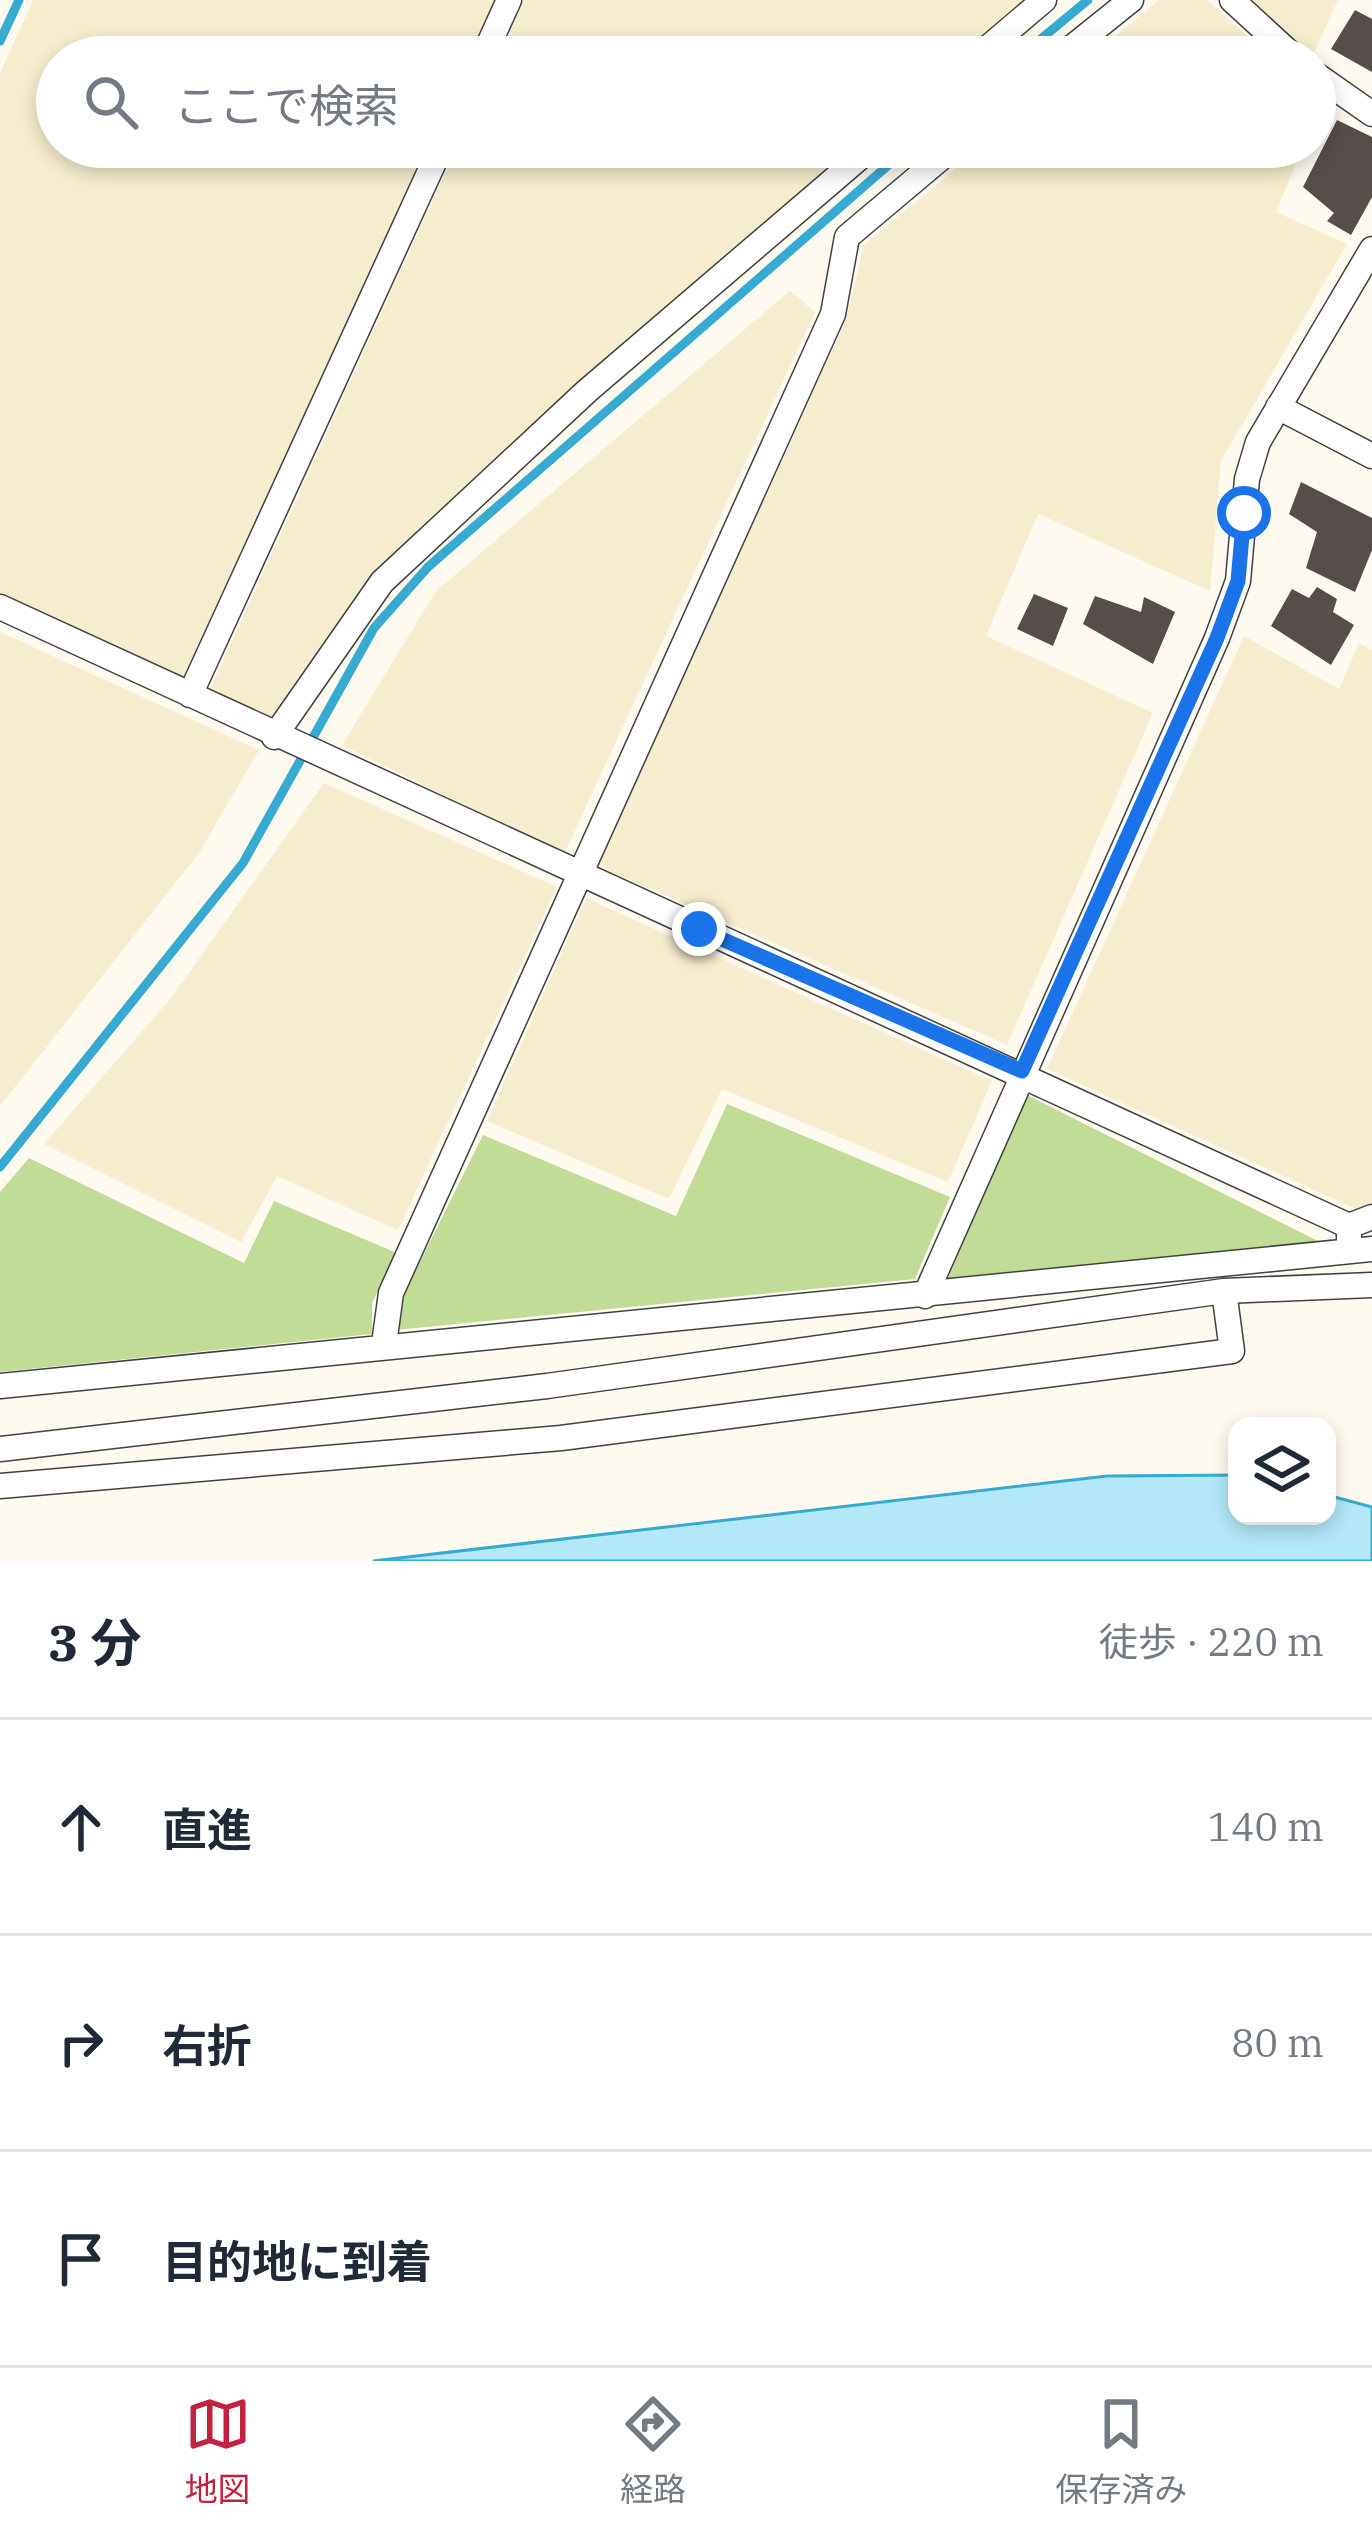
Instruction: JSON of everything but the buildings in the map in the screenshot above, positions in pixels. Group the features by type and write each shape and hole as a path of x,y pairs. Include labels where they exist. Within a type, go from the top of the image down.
{"street":[{"path":"493,36 509,0"},
{"path":"1002,36 1044,0"},
{"path":"1086,36 1131,0"},
{"path":"1232,0 1271,36"},
{"path":"1336,89 1372,114"},
{"path":"190,694 431,168"},
{"path":"274,737 382,582 586,391 847,168"},
{"path":"384,1344 391,1293 833,314 847,237 928,168"},
{"path":"925,1296 1217,638 1238,581 1247,479 1278,407 1372,250"},
{"path":"1278,407 1372,456"},
{"path":"0,607 578,876 1022,1071 1360,1235"},
{"path":"0,1386 384,1344 925,1296 1360,1235"},
{"path":"0,1449 548,1386 1224,1292 1372,1285"},
{"path":"0,1486 561,1438 1232,1352 1224,1292"}],"shaded area":[{"path":"33,0 495,0 479,36 36,36 36,168 418,168 186,679 0,593 0,73"},
{"path":"524,0 1027,0 985,36 508,36"},
{"path":"1159,0 1207,0 1247,36 1115,36"},
{"path":"1250,0 1338,0 1322,36 1291,36"},
{"path":"447,168 833,168 373,579 270,725 209,691"},
{"path":"957,168 1294,168 1276,212 1347,244 1221,461 1210,591 1038,514 986,636 1153,713 1007,1045 598,866 846,320 864,245"},
{"path":"790,291 815,312 564,854 342,745 436,591"},
{"path":"0,632 259,750 199,853 0,1106"},
{"path":"1244,636 1339,689 1359,643 1372,650 1372,1202 1356,1209 1047,1069"},
{"path":"324,783 557,887 398,1230 277,1176 241,1242 44,1144 171,998"},
{"path":"586,898 992,1081 948,1182 722,1089 669,1199 487,1121"}],"green space":[{"path":"1025,1094 1320,1242 947,1281"},
{"path":"727,1104 950,1197 915,1279 396,1330 400,1302 483,1135 676,1216"},
{"path":"29,1158 244,1263 274,1201 397,1253 372,1303 372,1334 0,1372 0,1192"}],"water":[{"path":"1228,1475 1228,1525 1336,1525 1336,1497 1372,1507 1372,1561 373,1561 1107,1476"}],"waterway":[{"path":"0,41 19,0"},
{"path":"1044,36 1088,0"},
{"path":"0,1167 243,863 374,628 428,567 885,168"}],"route":[{"path":"699,929 1022,1071 1217,638 1238,581 1244,513"}]}
